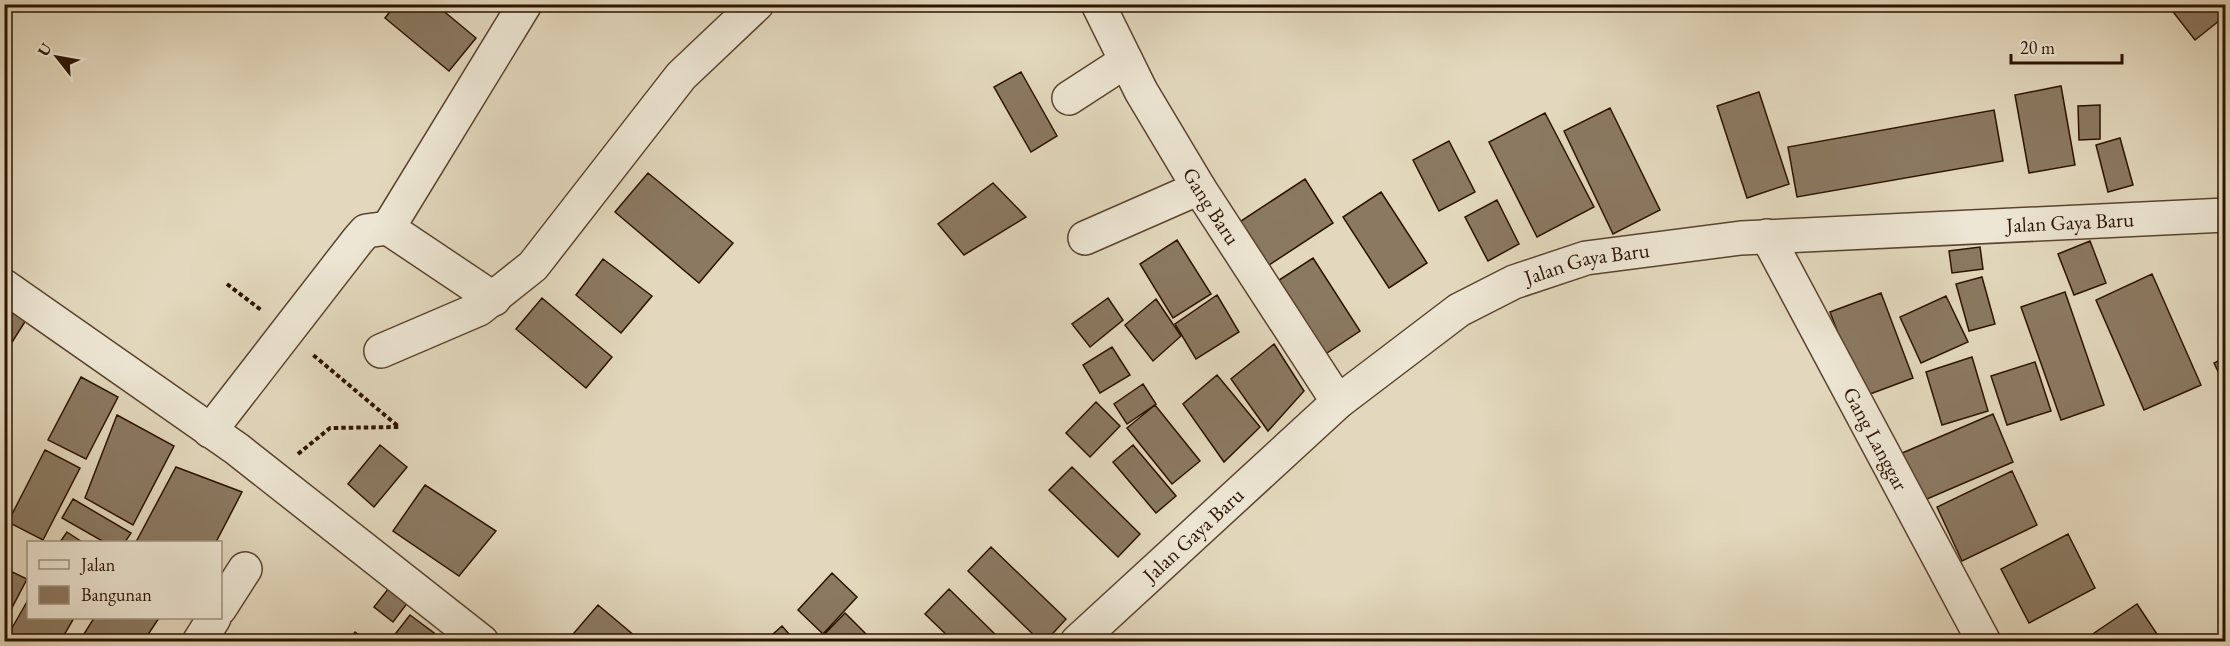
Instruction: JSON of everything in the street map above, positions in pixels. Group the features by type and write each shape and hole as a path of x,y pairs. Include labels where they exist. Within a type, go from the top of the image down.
{"street":[{"path":"388,228 525,4"},
{"path":"381,351 461,319 494,299 533,266 681,76 757,4"},
{"name":"Gang Baru","path":"1098,4 1126,61 1199,188 1338,402"},
{"path":"1069,98 1126,61"},
{"path":"1085,238 1199,188"},
{"name":"Jalan Gaya Baru","path":"1077,642 1338,402 1459,310 1514,282 1586,258 1767,236 2226,215"},
{"path":"210,431 366,231 388,228 494,299"},
{"name":"Gang Langgar","path":"1767,236 1984,642"},
{"path":"4,286 210,431 482,642"},
{"path":"222,605 245,569"},
{"path":"199,642 213,619"}],"path":[{"path":"227,284 288,332 357,395 399,427 330,428 296,457 283,486"}],"building":[{"path":"396,4 435,4 476,38 449,71 385,18"},
{"path":"2167,4 2216,4 2225,16 2195,40"},
{"path":"1021,72 1057,136 1031,152 994,87"},
{"path":"2061,86 2075,165 2029,173 2015,95"},
{"path":"1759,92 1789,184 1747,198 1717,106"},
{"path":"2100,105 2100,139 2079,140 2078,106"},
{"path":"1610,108 1660,210 1613,234 1564,131"},
{"path":"1994,110 2003,161 1797,197 1788,147"},
{"path":"1545,113 1594,207 1537,237 1489,142"},
{"path":"2120,138 2133,185 2108,192 2096,145"},
{"path":"1449,141 1475,192 1439,211 1413,160"},
{"path":"648,173 733,243 699,283 615,212"},
{"path":"1305,179 1333,223 1263,269 1235,225"},
{"path":"993,183 1026,217 964,255 938,224"},
{"path":"1381,192 1427,263 1389,288 1343,217"},
{"path":"1497,200 1519,244 1488,261 1465,217"},
{"path":"1177,240 1211,294 1173,318 1140,264"},
{"path":"2090,241 2106,283 2074,295 2058,254"},
{"path":"1980,247 1983,269 1952,273 1949,251"},
{"path":"1313,258 1360,331 1321,357 1273,284"},
{"path":"603,259 652,296 621,333 576,295"},
{"path":"2152,274 2201,385 2144,410 2096,300"},
{"path":"1982,277 1995,324 1969,331 1956,284"},
{"path":"4,292 33,309 4,355"},
{"path":"2065,292 2104,405 2061,420 2021,307"},
{"path":"1881,293 1913,378 1862,397 1830,312"},
{"path":"1217,295 1239,332 1196,359 1175,324"},
{"path":"1946,296 1968,342 1921,363 1900,317"},
{"path":"542,298 612,357 586,388 516,329"},
{"path":"1108,298 1123,320 1090,347 1072,324"},
{"path":"1156,299 1181,336 1153,361 1125,325"},
{"path":"1274,344 1304,391 1268,431 1231,379"},
{"path":"1112,347 1130,375 1100,393 1083,365"},
{"path":"1972,357 1988,411 1942,425 1926,372"},
{"path":"2226,357 2226,388 2214,363"},
{"path":"2035,362 2051,411 2007,425 1991,376"},
{"path":"1217,375 1260,427 1224,462 1183,404"},
{"path":"81,377 118,397 86,459 48,440"},
{"path":"1143,384 1156,404 1127,424 1114,404"},
{"path":"1096,402 1120,426 1090,457 1066,433"},
{"path":"1155,405 1200,461 1172,484 1127,428"},
{"path":"1993,414 2013,462 1920,502 1900,454"},
{"path":"117,415 174,446 133,525 85,498"},
{"path":"380,445 407,467 374,507 348,484"},
{"path":"1133,445 1176,496 1156,513 1113,462"},
{"path":"45,450 80,468 43,540 8,522"},
{"path":"176,467 242,492 217,541 137,541"},
{"path":"1072,467 1140,534 1118,557 1049,490"},
{"path":"2012,471 2037,525 1962,561 1937,507"},
{"path":"425,485 496,531 459,576 393,531"},
{"path":"73,499 131,533 126,541 102,541 62,518"},
{"path":"67,532 80,541 61,541"},
{"path":"2068,534 2095,588 2029,623 2001,569"},
{"path":"991,547 1066,619 1045,642 1041,642 968,571"},
{"path":"4,568 27,579 4,623"},
{"path":"832,573 857,597 823,634 798,610"},
{"path":"396,579 415,593 393,622 374,607"},
{"path":"949,589 1003,642 954,642 925,614"},
{"path":"27,602 27,619 73,619 60,642 4,642"},
{"path":"2137,604 2159,637 2153,642 2081,642"},
{"path":"598,605 642,642 568,640"},
{"path":"845,613 874,642 817,642"},
{"path":"410,615 434,633 427,642 389,642"},
{"path":"93,619 158,619 143,642 79,642"},
{"path":"782,626 796,642 764,642"},
{"path":"355,632 368,642 348,642"}]}
